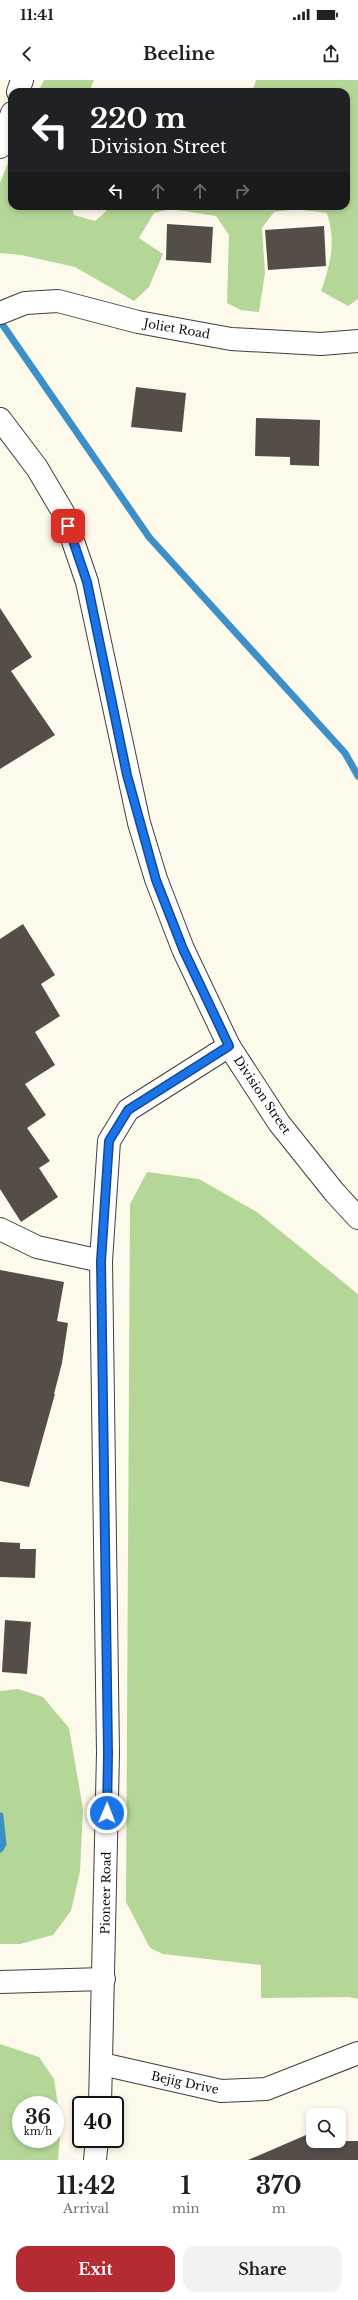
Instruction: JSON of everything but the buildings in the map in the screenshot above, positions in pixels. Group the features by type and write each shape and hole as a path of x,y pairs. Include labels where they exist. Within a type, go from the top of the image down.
{"street":[{"path":"0,147 8,124"},
{"name":"Joliet Road","path":"0,313 25,303 58,300 138,322 231,339 321,344 358,341"},
{"name":"Division Street","path":"3,428 37,468 63,512 87,582 127,775 156,880 183,949 229,1046 279,1123 335,1194 358,1218"},
{"name":"Pioneer Road","path":"100,2096 108,1753 101,1261 109,1141 128,1110 229,1046"},
{"path":"0,1229 37,1247 101,1261"},
{"path":"0,1982 104,1979"},
{"name":"Bejig Drive","path":"102,2064 221,2091 266,2089 358,2053"},
{"path":"95,2160 96,2148"}],"green space":[{"path":"44,80 94,80 91,88 40,88"},
{"path":"256,80 358,80 358,299 348,306 321,291 330,262 332,243 327,213 304,210 350,210 350,88 253,88"},
{"path":"8,163 8,210 73,210 74,215 95,221 107,210 167,210 154,213 139,238 163,254 149,287 134,301 75,267 21,255 0,253 0,183"},
{"path":"177,210 289,210 274,212 262,228 265,273 259,312 241,310 227,303 229,235 216,216"},
{"path":"147,1172 199,1179 257,1212 358,1294 358,1999 349,1997 261,1998 261,1965 163,1954 150,1948 126,1902 130,1204"},
{"path":"18,1689 43,1697 69,1728 83,1809 80,1871 71,1911 53,1935 20,1944 0,1944 0,1691"},
{"path":"0,2044 39,2057 54,2079 57,2096 12,2096 12,2148 59,2148 58,2160 0,2160"}],"waterway":[{"path":"0,321 149,537 345,753 358,776"},
{"path":"0,1816 3,1844 0,1849"}],"route":[{"path":"68,526 87,582 127,775 156,880 183,949 229,1046 128,1110 109,1141 105,1175 101,1261 108,1753 107,1813"}]}
